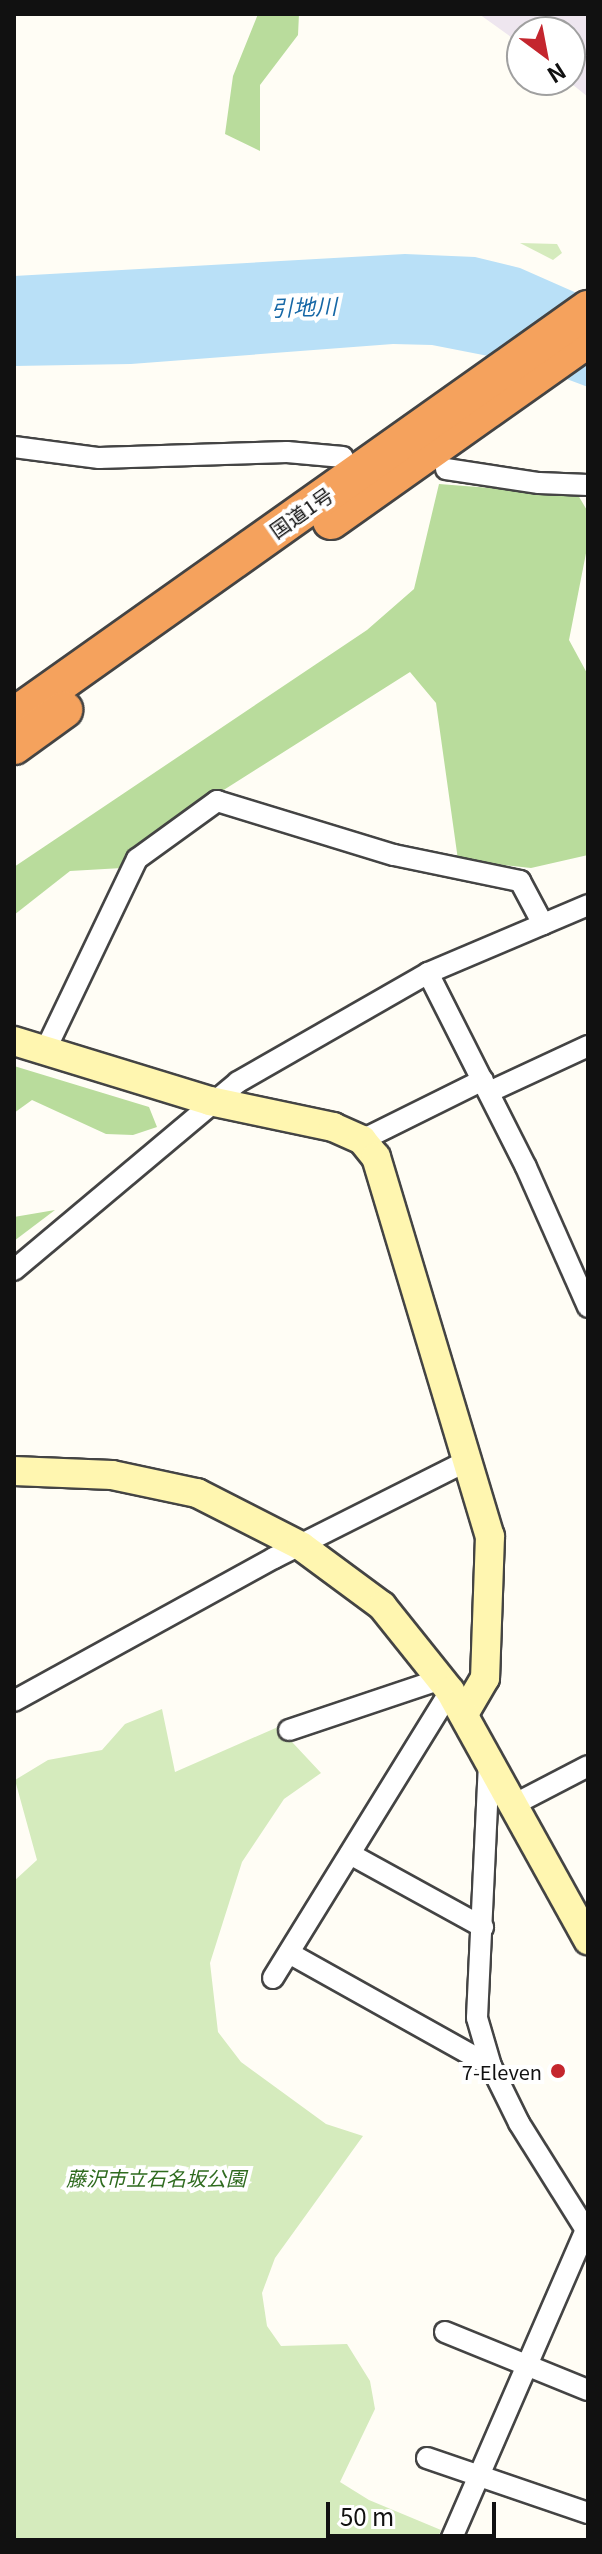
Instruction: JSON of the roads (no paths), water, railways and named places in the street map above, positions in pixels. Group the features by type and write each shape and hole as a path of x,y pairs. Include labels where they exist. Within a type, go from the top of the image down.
{"highway":[{"name":"国道1号","path":"14,746 496,389 588,309"},
{"name":"国道1号","path":"14,716 496,389 588,339"}],"street":[{"path":"14,447 99,458 287,452 343,457"},
{"path":"446,469 539,483 588,485"},
{"path":"45,1051 137,859 217,801 419,862 520,881 543,924"},
{"path":"14,1270 210,1101 428,973 588,905"},
{"path":"428,973 580,1265 588,1307"},
{"path":"14,1041 210,1101 259,1108 362,1140 376,1157 404,1264 469,1460 490,1536 485,1678 452,1695 289,1730"},
{"path":"362,1140 588,1046"},
{"path":"14,1701 301,1546 469,1460"},
{"path":"14,1471 112,1475 197,1493 301,1546 382,1606 452,1695 588,1940"},
{"path":"273,1978 452,1695"},
{"path":"451,2540 587,2231 519,2123 491,2066 474,1989 483,1927 489,1759"},
{"path":"515,1804 588,1766"},
{"path":"350,1854 483,1927"},
{"path":"289,1953 491,2066"},
{"path":"445,2332 588,2390"},
{"path":"427,2458 588,2513"}],"water":[{"name":"引地川","path":"405,254 475,257 520,268 588,298 588,387 524,363 432,345 393,344 131,364 14,366 14,276"}],"place":[{"name":"7-Eleven","path":"558,2071"}],"park label":[{"name":"藤沢市立石名坂公園","path":"156,2177"}]}
